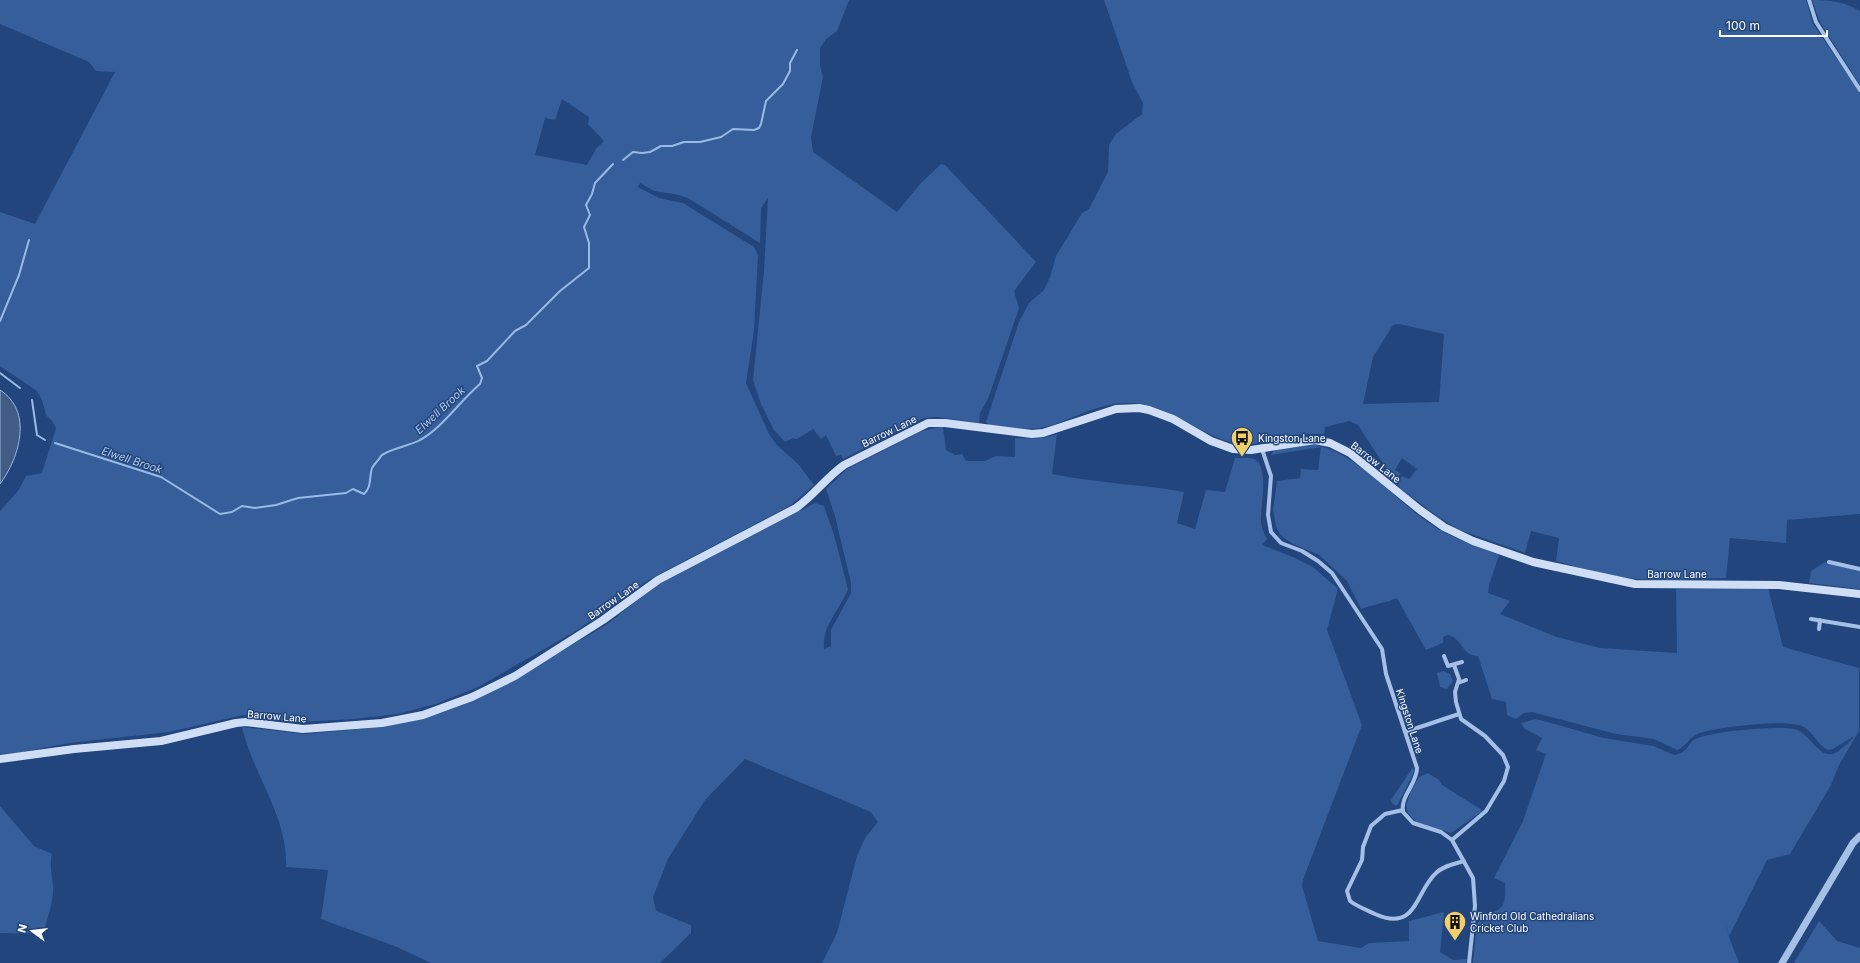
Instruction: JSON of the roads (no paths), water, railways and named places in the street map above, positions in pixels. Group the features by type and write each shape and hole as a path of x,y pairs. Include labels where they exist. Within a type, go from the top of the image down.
{"main road":[{"name":"Barrow Lane","path":"0,759 74,749 161,741 246,722 303,729 382,723 423,714 450,706 515,676 603,620 658,580 796,508 808,499 833,473 844,465 928,423 945,423 1032,434 1062,427 1109,410 1139,408 1149,410 1172,419 1221,445 1244,450 1315,440 1337,446 1350,453 1420,510 1444,527 1473,541 1533,562 1635,584 1779,585 1860,594"}],"street":[{"path":"1809,0 1816,22 1860,90"},
{"name":"Kingston Lane","path":"1262,448 1271,476 1268,515 1271,532 1281,542 1302,551 1318,561 1332,573 1382,649 1383,661 1404,732 1417,768 1417,776 1404,801 1403,810"},
{"path":"1829,562 1860,569"},
{"path":"1811,619 1860,628"},
{"path":"1819,629 1820,620"},
{"path":"1444,656 1448,666 1462,662"},
{"path":"1452,840 1486,811 1504,781 1508,767 1498,749 1485,736 1461,719 1454,692 1458,683 1458,676 1454,665"},
{"path":"1458,683 1466,680"},
{"path":"1404,732 1459,714"},
{"path":"1464,862 1444,867 1435,873 1412,909 1402,917 1391,919 1384,918 1350,901 1347,891 1362,860 1363,847 1371,826 1385,814 1403,810 1407,818 1413,823 1441,832 1452,840 1473,878 1475,888 1473,935 1469,963"},
{"path":"1782,963 1853,843 1860,836"}],"waterway":[{"name":"Elwell Brook","path":"623,160 633,152 650,152 661,146 672,146 684,142 700,142 721,137 733,129 754,130 759,128 766,101 783,84 790,71 790,63 797,50"},
{"name":"Elwell Brook","path":"55,443 161,477 220,514 232,512 242,506 255,508 276,505 298,498 346,493 353,489 364,494 369,485 372,468 381,456 420,440 436,429 480,384 482,378 477,366 487,361 515,331 526,325 560,291 589,268 589,243 584,227 590,215 586,205 592,194 595,183 613,164"},
{"path":"0,321 19,275 29,240"},
{"path":"0,373 20,388"},
{"path":"32,400 37,435 45,440"}],"place":[{"name":"Kingston Lane","path":"1242,458"},
{"name":"Winford Old Cathedralians Cricket Club","path":"1455,942"}]}
